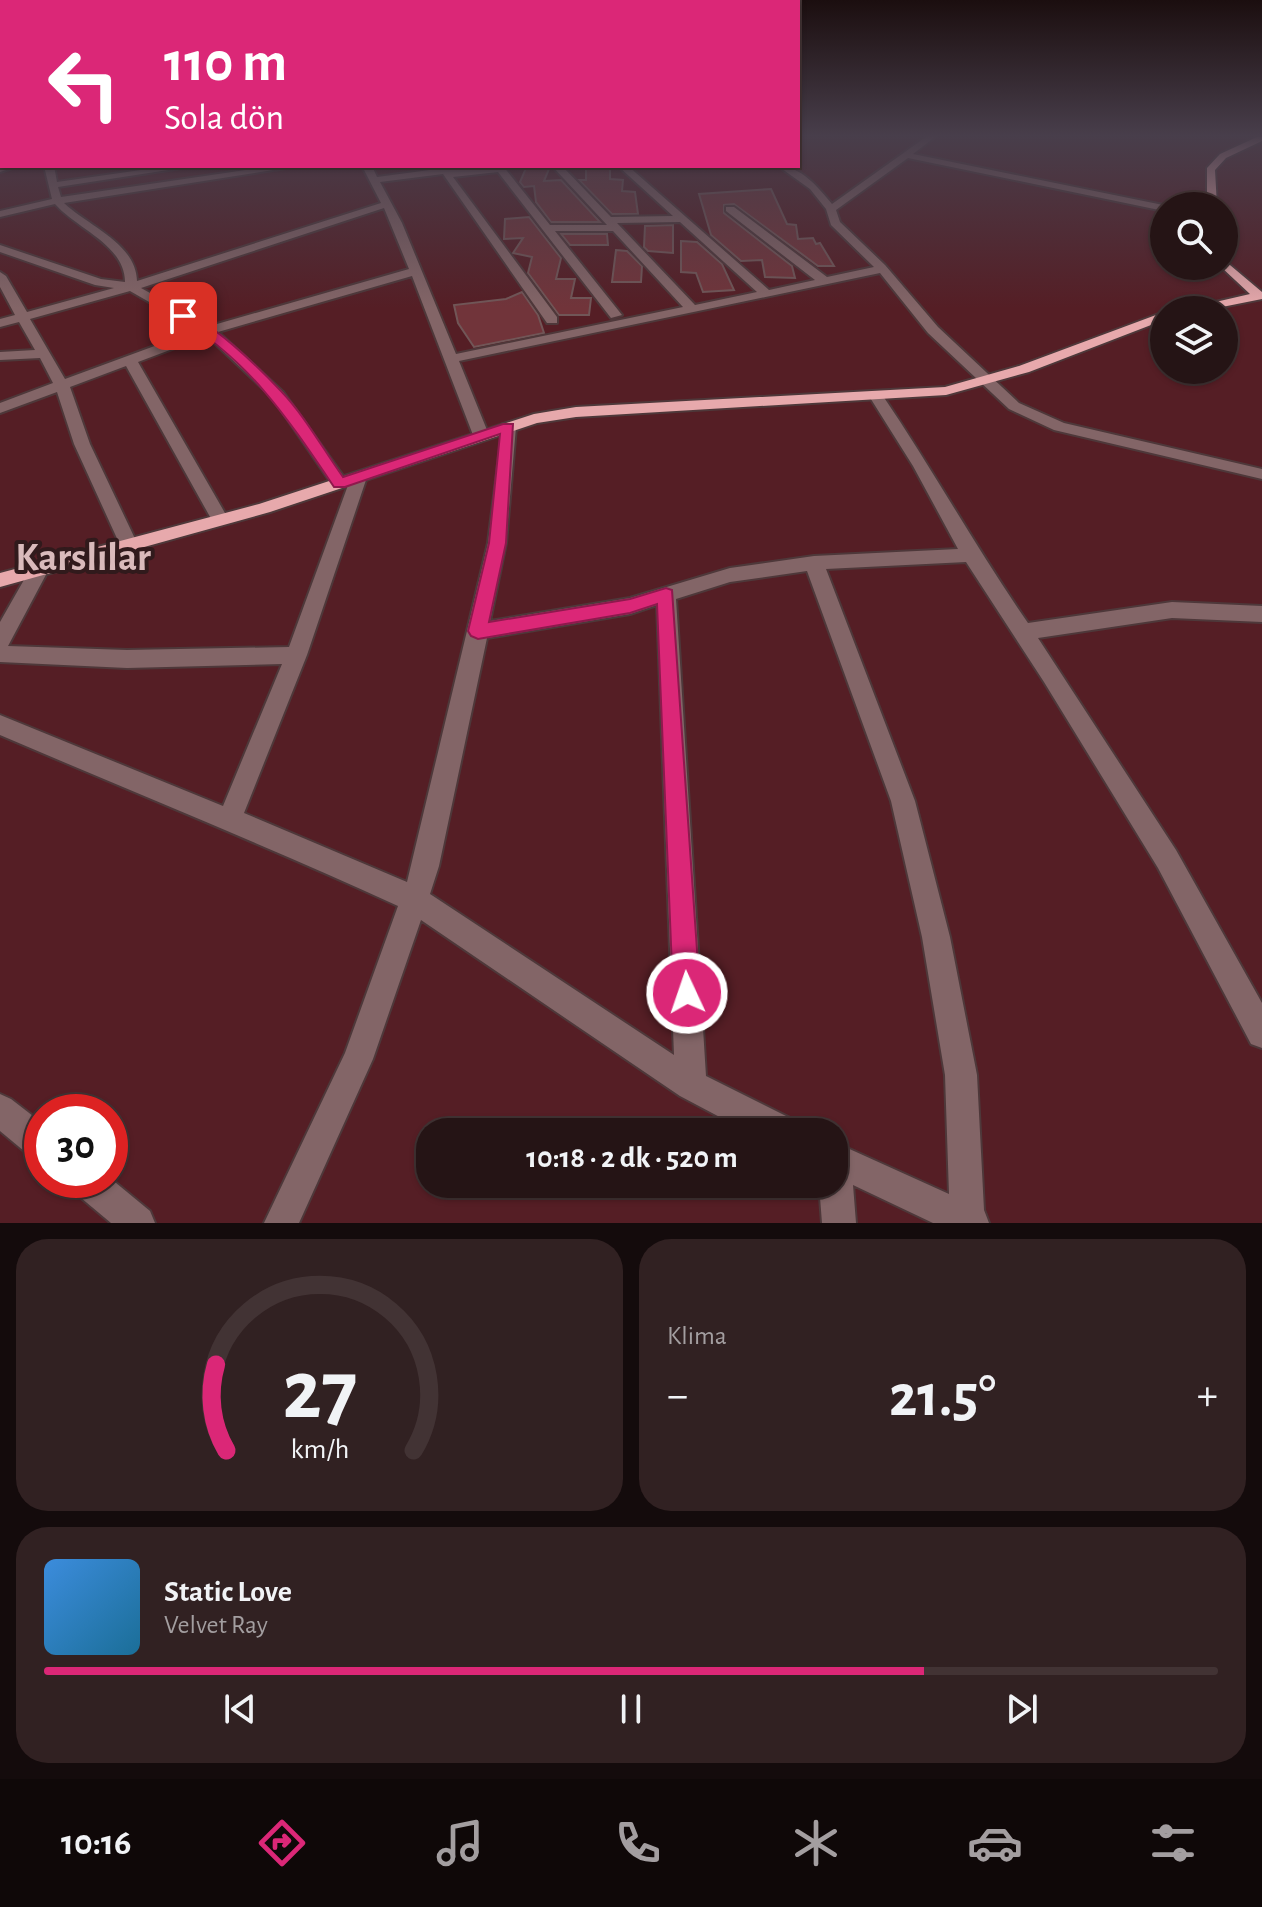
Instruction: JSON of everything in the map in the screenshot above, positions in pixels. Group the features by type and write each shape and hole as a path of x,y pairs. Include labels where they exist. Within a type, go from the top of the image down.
{"main road":[{"path":"1238,275 1261,296"},
{"path":"1238,300 1261,296"},
{"path":"0,580 220,520 508,427 576,412 946,391 1024,369 1150,321"}],"street":[{"path":"56,194 57,201 127,260 133,277 131,287"},
{"path":"0,214 104,194"},
{"path":"382,194 481,435"},
{"path":"461,194 552,320"},
{"path":"520,194 616,315"},
{"path":"585,194 691,308"},
{"path":"655,194 766,294"},
{"path":"819,194 831,209 835,223 882,269 933,330 1014,406 1059,427 1262,474"},
{"path":"831,209 852,194"},
{"path":"1096,194 1150,205"},
{"path":"0,323 131,287 387,204"},
{"path":"730,209 823,280"},
{"path":"538,217 611,221"},
{"path":"547,228 611,221 683,219"},
{"path":"0,248 99,282 131,287 209,331 278,395 350,480 296,655 229,821"},
{"path":"450,359 882,269"},
{"path":"0,408 209,331 415,271"},
{"path":"0,276 5,293 25,316 62,386 82,444 129,545"},
{"path":"0,356 45,354"},
{"path":"130,361 220,520"},
{"path":"876,396 921,466 971,555 1167,859 1262,1033"},
{"path":"281,1223 358,1059 426,866 497,543 508,427"},
{"path":"478,631 630,606 730,575 814,563 971,555"},
{"path":"814,563 903,801 936,937 961,1075 970,1222 848,1165"},
{"path":"0,641 40,569"},
{"path":"666,595 691,1085"},
{"path":"1022,632 1172,610 1262,614"},
{"path":"0,654 127,659 296,655"},
{"path":"0,725 229,821 262,831 414,899 691,1085 755,1118"},
{"path":"0,1110 24,1129"},
{"path":"108,1198 138,1223"},
{"path":"837,1198 839,1223"}],"shaded area":[{"path":"0,194 1150,194 1150,280 1238,280 1238,194 1262,194 1262,1223 0,1223"}],"building":[{"path":"535,194 574,194 600,222 551,222 536,202"},
{"path":"593,194 635,194 638,214 612,214"},
{"path":"699,194 773,194 787,224 796,225 798,239 813,238 816,244 820,243 834,266 818,266 734,204 724,205 724,213 792,266 795,278 765,277 762,260 741,261 711,235"},
{"path":"529,217 561,258 556,279 575,279 571,298 591,298 589,315 559,315 528,273 532,257 513,253 523,238 504,239 505,219"},
{"path":"673,225 673,253 648,251 644,247 645,226"},
{"path":"561,234 607,234 608,245 570,245"},
{"path":"681,241 697,242 722,264 734,290 703,292 696,273 681,272"},
{"path":"616,250 627,251 642,266 641,282 612,282"},
{"path":"522,292 538,315 544,333 474,347 458,323 454,305 506,299"}],"district":[{"name":"Karslılar","path":"83,556"}],"route":[{"path":"183,316 209,331 278,395 340,483 508,427 497,543 478,631 568,618 630,606 666,595 687,993"}]}
